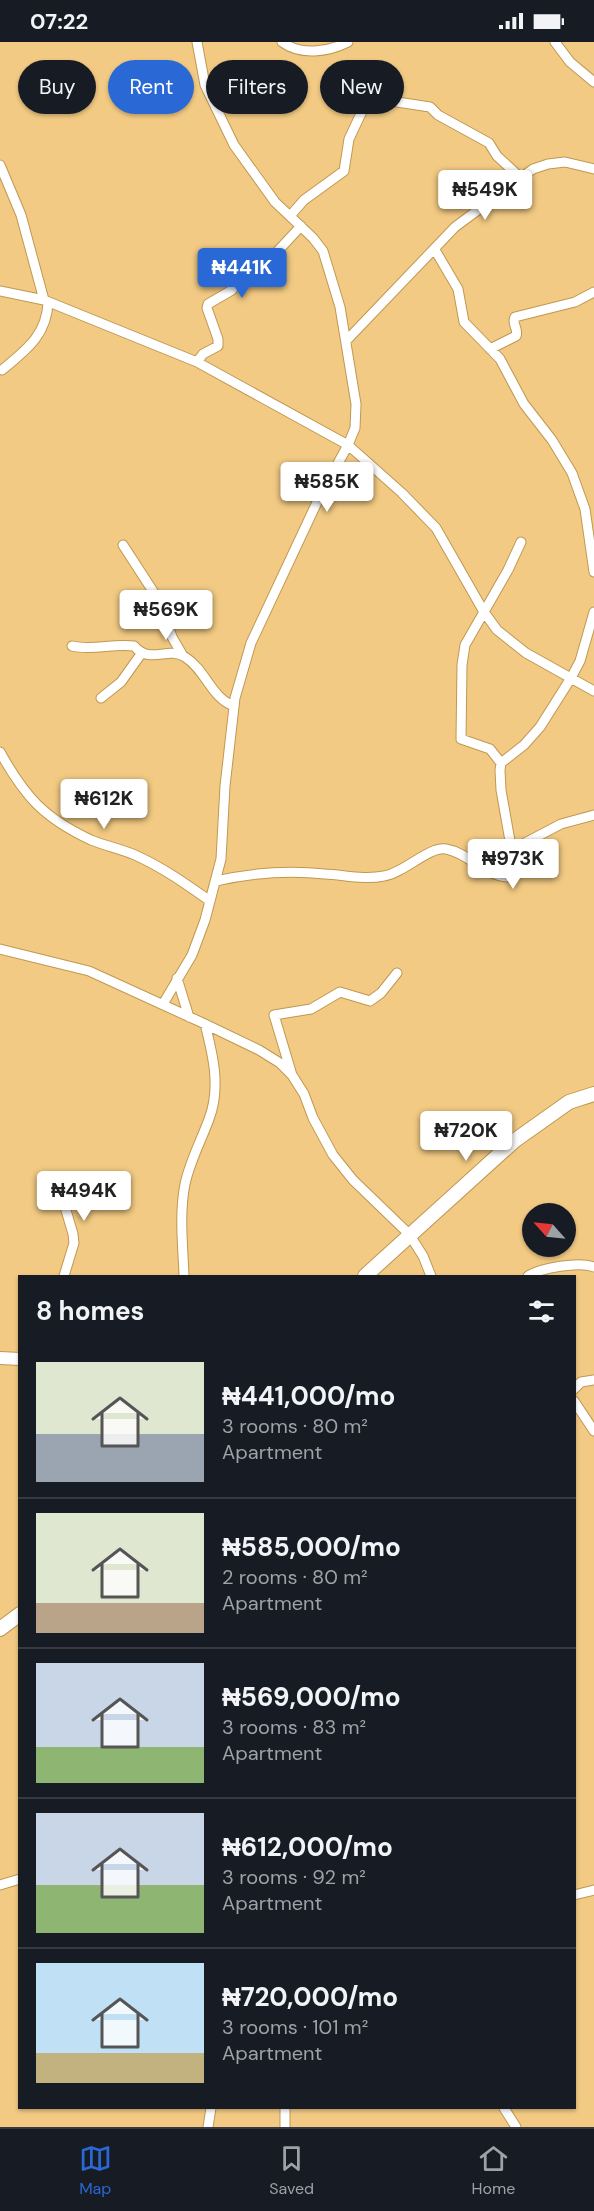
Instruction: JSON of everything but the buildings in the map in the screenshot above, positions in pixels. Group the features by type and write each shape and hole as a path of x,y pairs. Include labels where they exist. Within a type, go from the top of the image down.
{"main road":[{"path":"366,1275 514,1141 569,1102 594,1094"},
{"path":"0,1629 18,1616"}],"street":[{"path":"163,1004 192,955 216,881 221,859 225,786 234,706 244,663 251,643 319,498 348,445 355,428 356,404 340,307 323,250 275,202 234,145 205,85 197,42"},
{"path":"282,42 301,50 318,51 336,48 348,42"},
{"path":"555,42 570,62 594,82"},
{"path":"291,216 304,200 344,171 349,139 365,105 371,98 430,107 438,116 489,143 497,156 521,178"},
{"path":"346,340 455,227 533,169 565,162 594,169"},
{"path":"0,165 21,214 46,301 44,326 28,347 2,370"},
{"path":"197,362 205,352 218,346 215,328 207,308 208,304 232,290 246,268 275,254 301,226"},
{"path":"435,250 458,289 464,322 500,359 524,404 552,440 572,473 585,508 594,572"},
{"path":"0,291 46,301 197,362 348,445 402,493 436,528 484,612 497,630 512,644 594,691"},
{"path":"490,349 516,336 513,321 515,317 575,302 594,292"},
{"path":"501,763 490,749 464,741 460,734 462,665 465,645 521,542"},
{"path":"123,545 160,602 172,637 183,656"},
{"path":"216,881 243,875 286,873 362,878 387,876 444,848 496,876 508,877 513,869 501,790 501,763 524,745 540,727 571,678 580,661 594,612"},
{"path":"72,646 92,649 134,646 141,654 183,656 191,662 224,702 234,706"},
{"path":"101,698 121,682 141,654"},
{"path":"0,752 30,799 46,814 93,841 134,855 159,867 210,901"},
{"path":"511,849 561,824 594,815"},
{"path":"0,949 89,971 206,1024 280,1063 292,1075 304,1094 333,1155 353,1180 409,1234 423,1256 431,1275"},
{"path":"292,1075 274,1016 310,1009 340,992 370,1001 381,993 398,973"},
{"path":"177,978 189,1017"},
{"path":"184,1275 182,1215 185,1184 196,1147 210,1118 216,1078 206,1024"},
{"path":"44,1182 63,1200 73,1234 74,1243 64,1275"},
{"path":"531,1275 549,1269 576,1265 594,1266"},
{"path":"0,1358 18,1359"},
{"path":"576,1387 581,1382 594,1380"},
{"path":"576,1404 594,1431"},
{"path":"0,1885 18,1880"},
{"path":"576,1894 594,1890"},
{"path":"208,2127 211,2109"},
{"path":"285,2109 285,2127"},
{"path":"505,2109 516,2127"}]}
